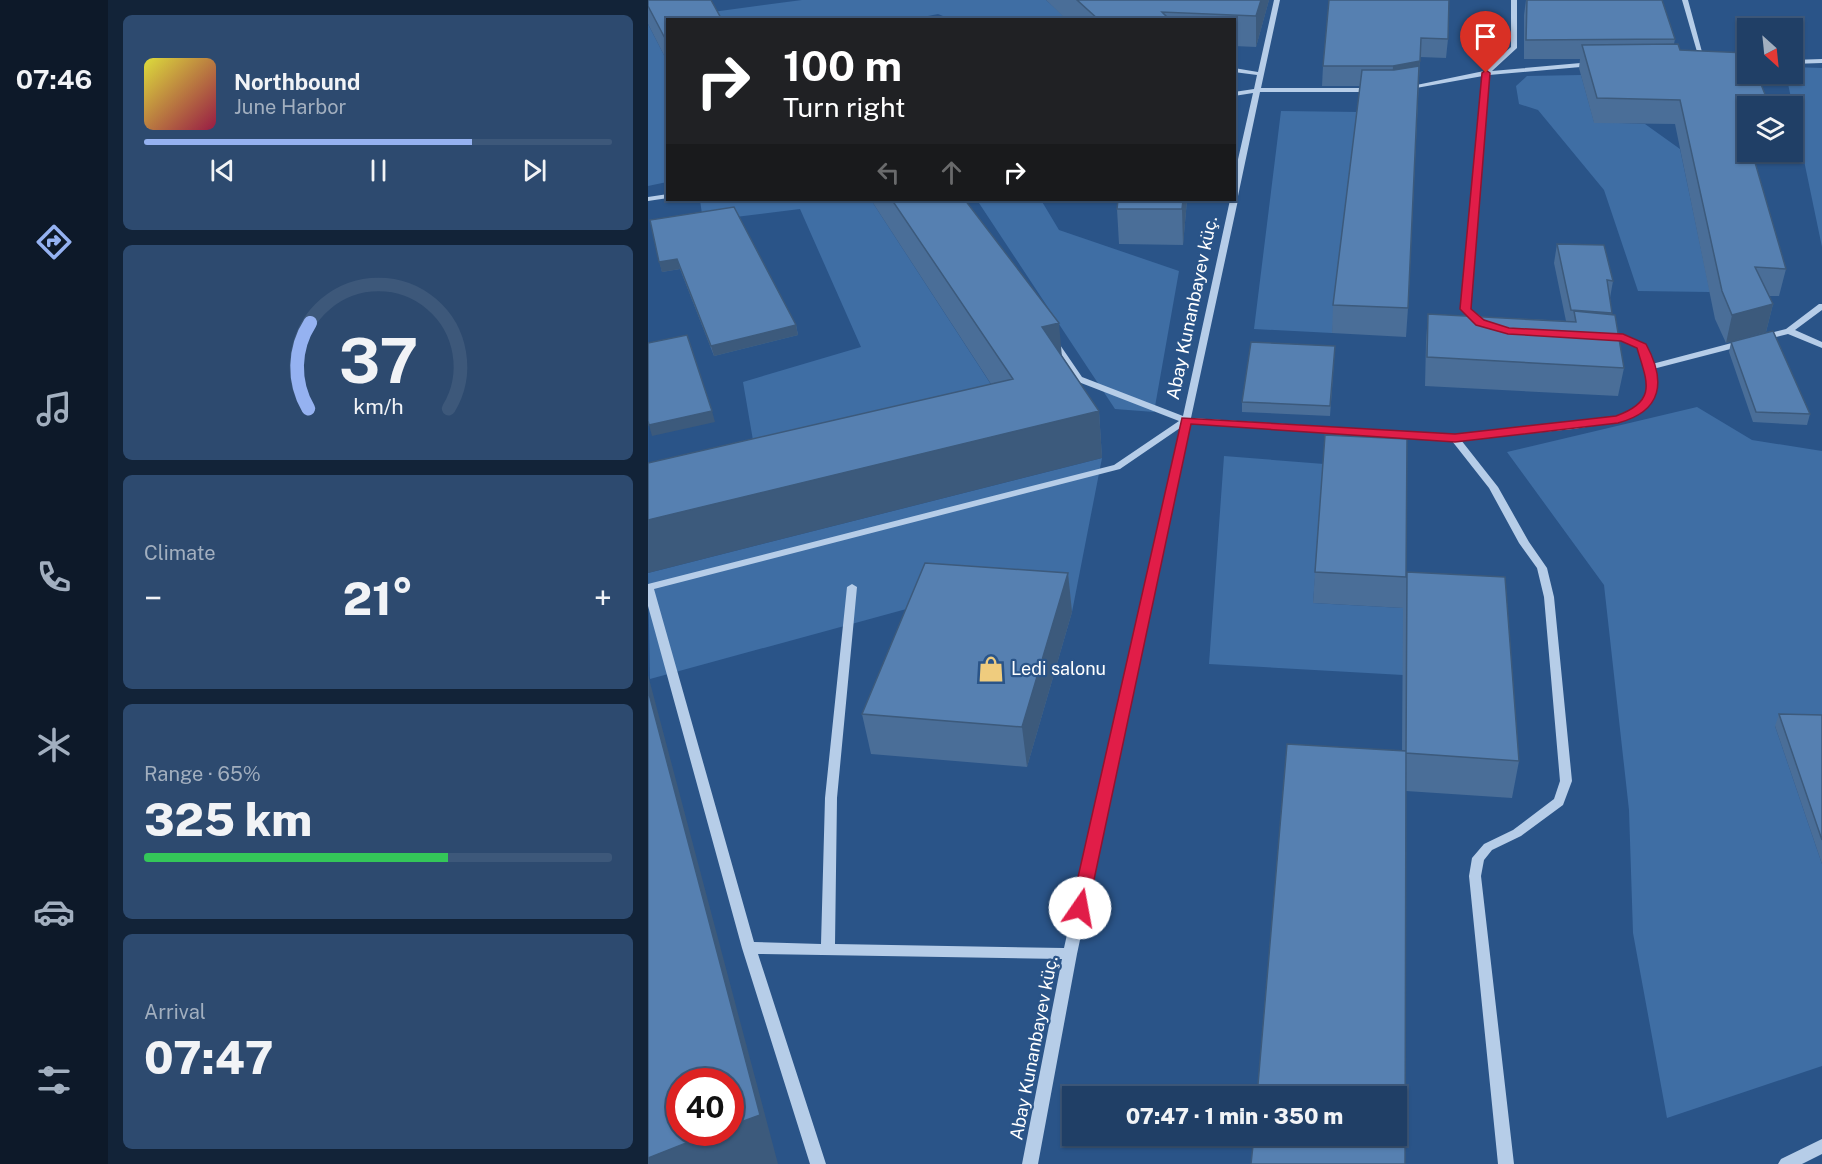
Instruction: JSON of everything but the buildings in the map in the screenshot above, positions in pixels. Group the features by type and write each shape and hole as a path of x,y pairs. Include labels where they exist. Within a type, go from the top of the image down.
{"street":[{"name":"Abay Kunanbayev küç.","path":"1236,189 1277,0"},
{"path":"1499,328 1480,323 1466,309 1486,73 1514,48 1514,0"},
{"path":"1685,0 1703,63"},
{"path":"1803,62 1822,61"},
{"path":"1691,63 1714,62"},
{"path":"1401,88 1486,73 1564,64 1599,64"},
{"path":"1236,70 1261,74"},
{"path":"1236,94 1257,90 1381,90"},
{"path":"648,199 666,196"},
{"name":"Abay Kunanbayev küç.","path":"1030,1164 1070,954 1233,201"},
{"path":"1650,367 1789,331 1822,306"},
{"path":"1789,331 1822,345"},
{"path":"1047,332 1079,379 1186,420 1455,438 1573,426 1618,419 1637,412 1649,400 1654,387 1642,346 1623,338 1600,336"},
{"path":"818,1164 749,948 649,587 1117,467 1186,420"},
{"path":"1455,438 1493,487 1524,543 1542,568 1549,597 1566,781 1559,802 1517,833 1488,847 1478,858 1475,876 1506,1164"},
{"path":"828,949 831,798 852,587"},
{"path":"749,948 1070,954"},
{"path":"1786,1164 1822,1146"}],"shaded area":[{"path":"802,0 1046,0 1066,18 948,18 938,14 918,18 708,18 705,13"},
{"path":"648,24 666,59 666,182 648,186"},
{"path":"1803,67 1822,68 1822,247 1803,156 1803,96 1791,96 1788,84 1803,84"},
{"path":"1581,75 1594,122 1645,124 1680,149 1710,292 1638,291 1604,190 1538,110 1519,104 1516,86 1527,76"},
{"path":"1281,111 1359,112 1332,333 1254,329"},
{"path":"700,201 872,201 992,386 761,487 743,382 861,347 800,209 703,221"},
{"path":"978,201 1042,201 1059,230 1179,271 1154,412 1115,409"},
{"path":"1697,407 1752,440 1822,451 1822,727 1775,726 1822,864 1822,1066 1667,1118 1633,933 1629,810 1604,585 1507,452"},
{"path":"1224,456 1324,464 1313,603 1403,608 1403,675 1209,664"},
{"path":"1102,458 1072,612 932,602 650,679 648,573"}],"place":[{"name":"Ledi salonu","path":"991,669"}],"route":[{"path":"1080,908 1186,420 1455,438 1618,419 1637,412 1649,400 1654,387 1642,346 1623,338 1508,331 1480,323 1466,309 1486,73"}]}
